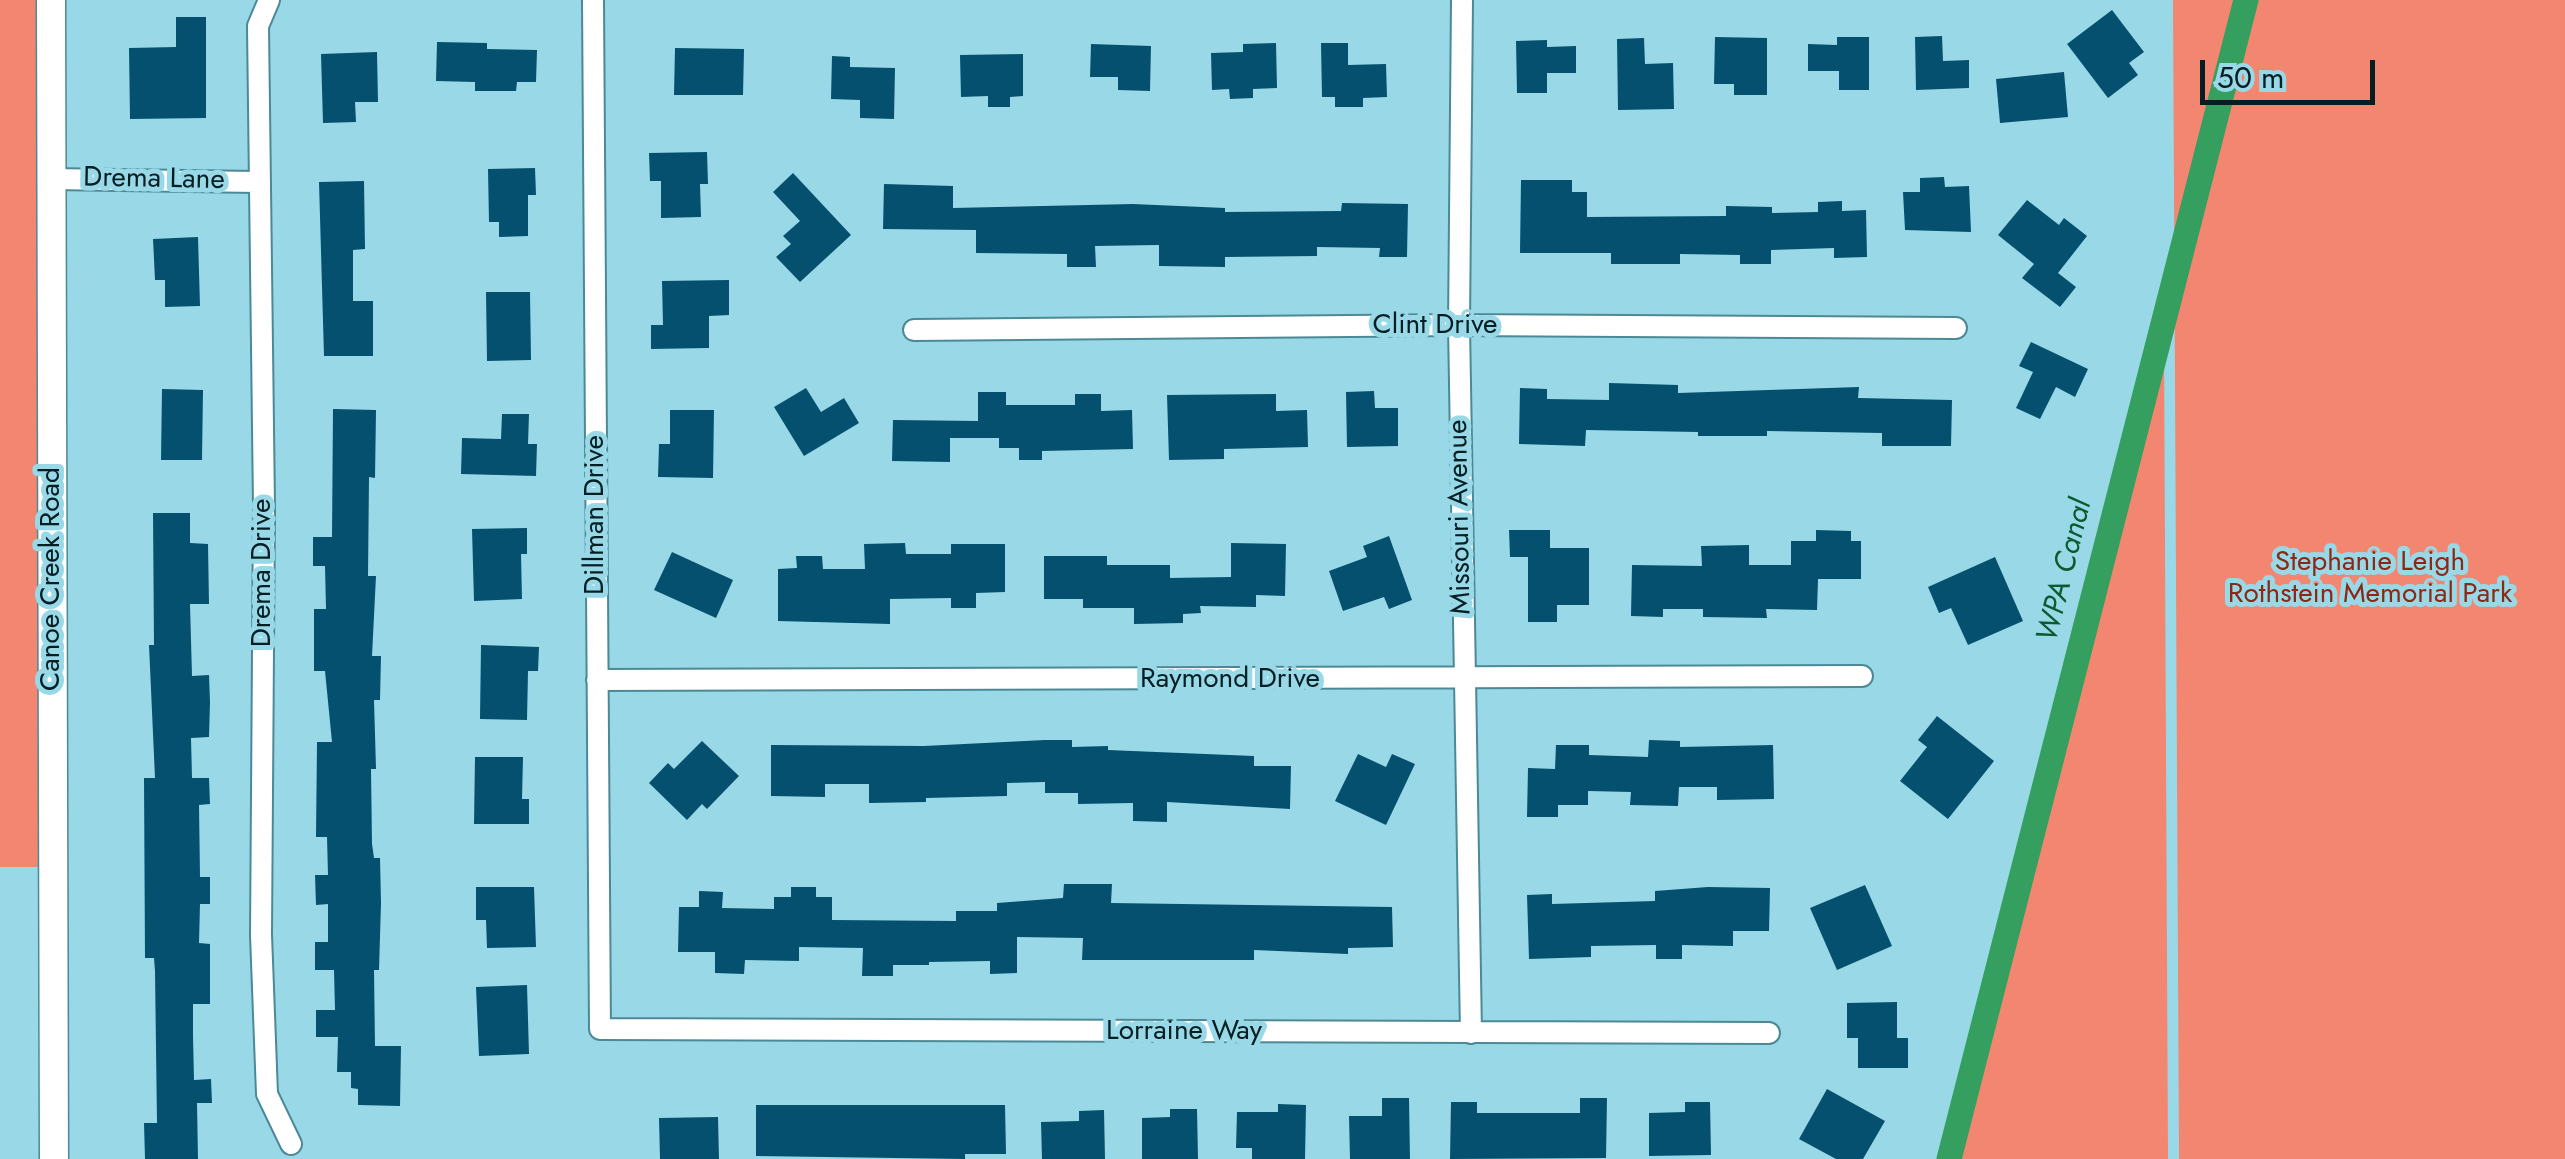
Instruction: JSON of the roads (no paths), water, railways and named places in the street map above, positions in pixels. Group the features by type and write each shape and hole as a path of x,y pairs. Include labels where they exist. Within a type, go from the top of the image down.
{"main road":[{"name":"Canoe Creek Road","path":"51,0 54,1159"}],"street":[{"name":"Drema Drive","path":"269,0 258,26 257,182 266,1054 267,1094 291,1144"},
{"name":"Dillman Drive","path":"592,0 600,1029"},
{"name":"Missouri Avenue","path":"1462,0 1459,325 1471,1034"},
{"name":"Drema Lane","path":"50,179 257,182"},
{"name":"Clint Drive","path":"914,330 1459,325 1956,328"},
{"name":"Raymond Drive","path":"597,680 1862,676"},
{"name":"Lorraine Way","path":"600,1029 1769,1034"}],"waterway":[{"name":"WPA Canal","path":"1949,1159 2246,0"}],"park label":[{"name":"Stephanie Leigh Rothstein Memorial Park","path":"2370,579"}]}
